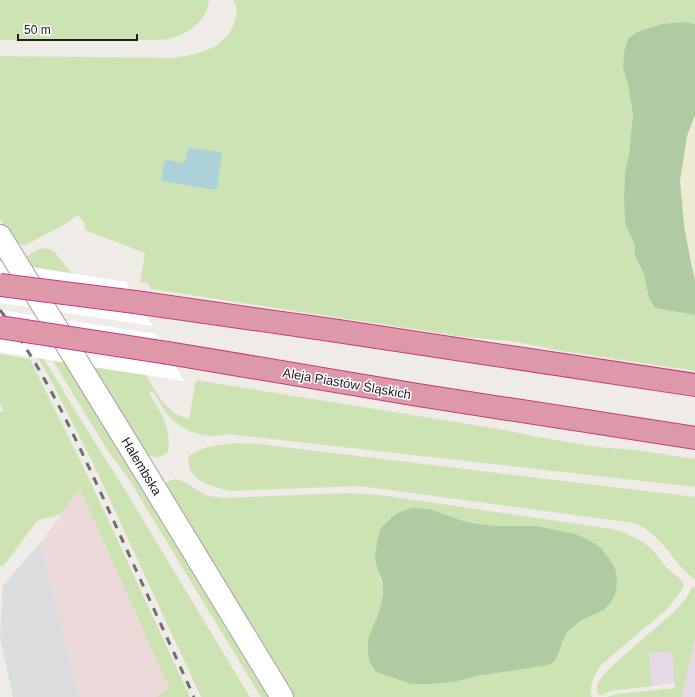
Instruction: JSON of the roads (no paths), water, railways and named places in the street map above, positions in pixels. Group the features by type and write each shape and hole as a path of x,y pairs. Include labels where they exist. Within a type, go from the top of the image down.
{"highway":[{"path":"0,285 135,302 331,330 695,385"},
{"name":"Aleja Piastów Śląskich","path":"0,327 168,353 418,395 695,438"}],"street":[{"name":"Halembska","path":"0,236 282,697"}],"water":[{"path":"189,148 220,152 222,155 217,188 214,190 161,181 164,161 168,160 184,163"}],"railway":[{"path":"0,310 31,356 58,404 106,504 194,697"}]}
